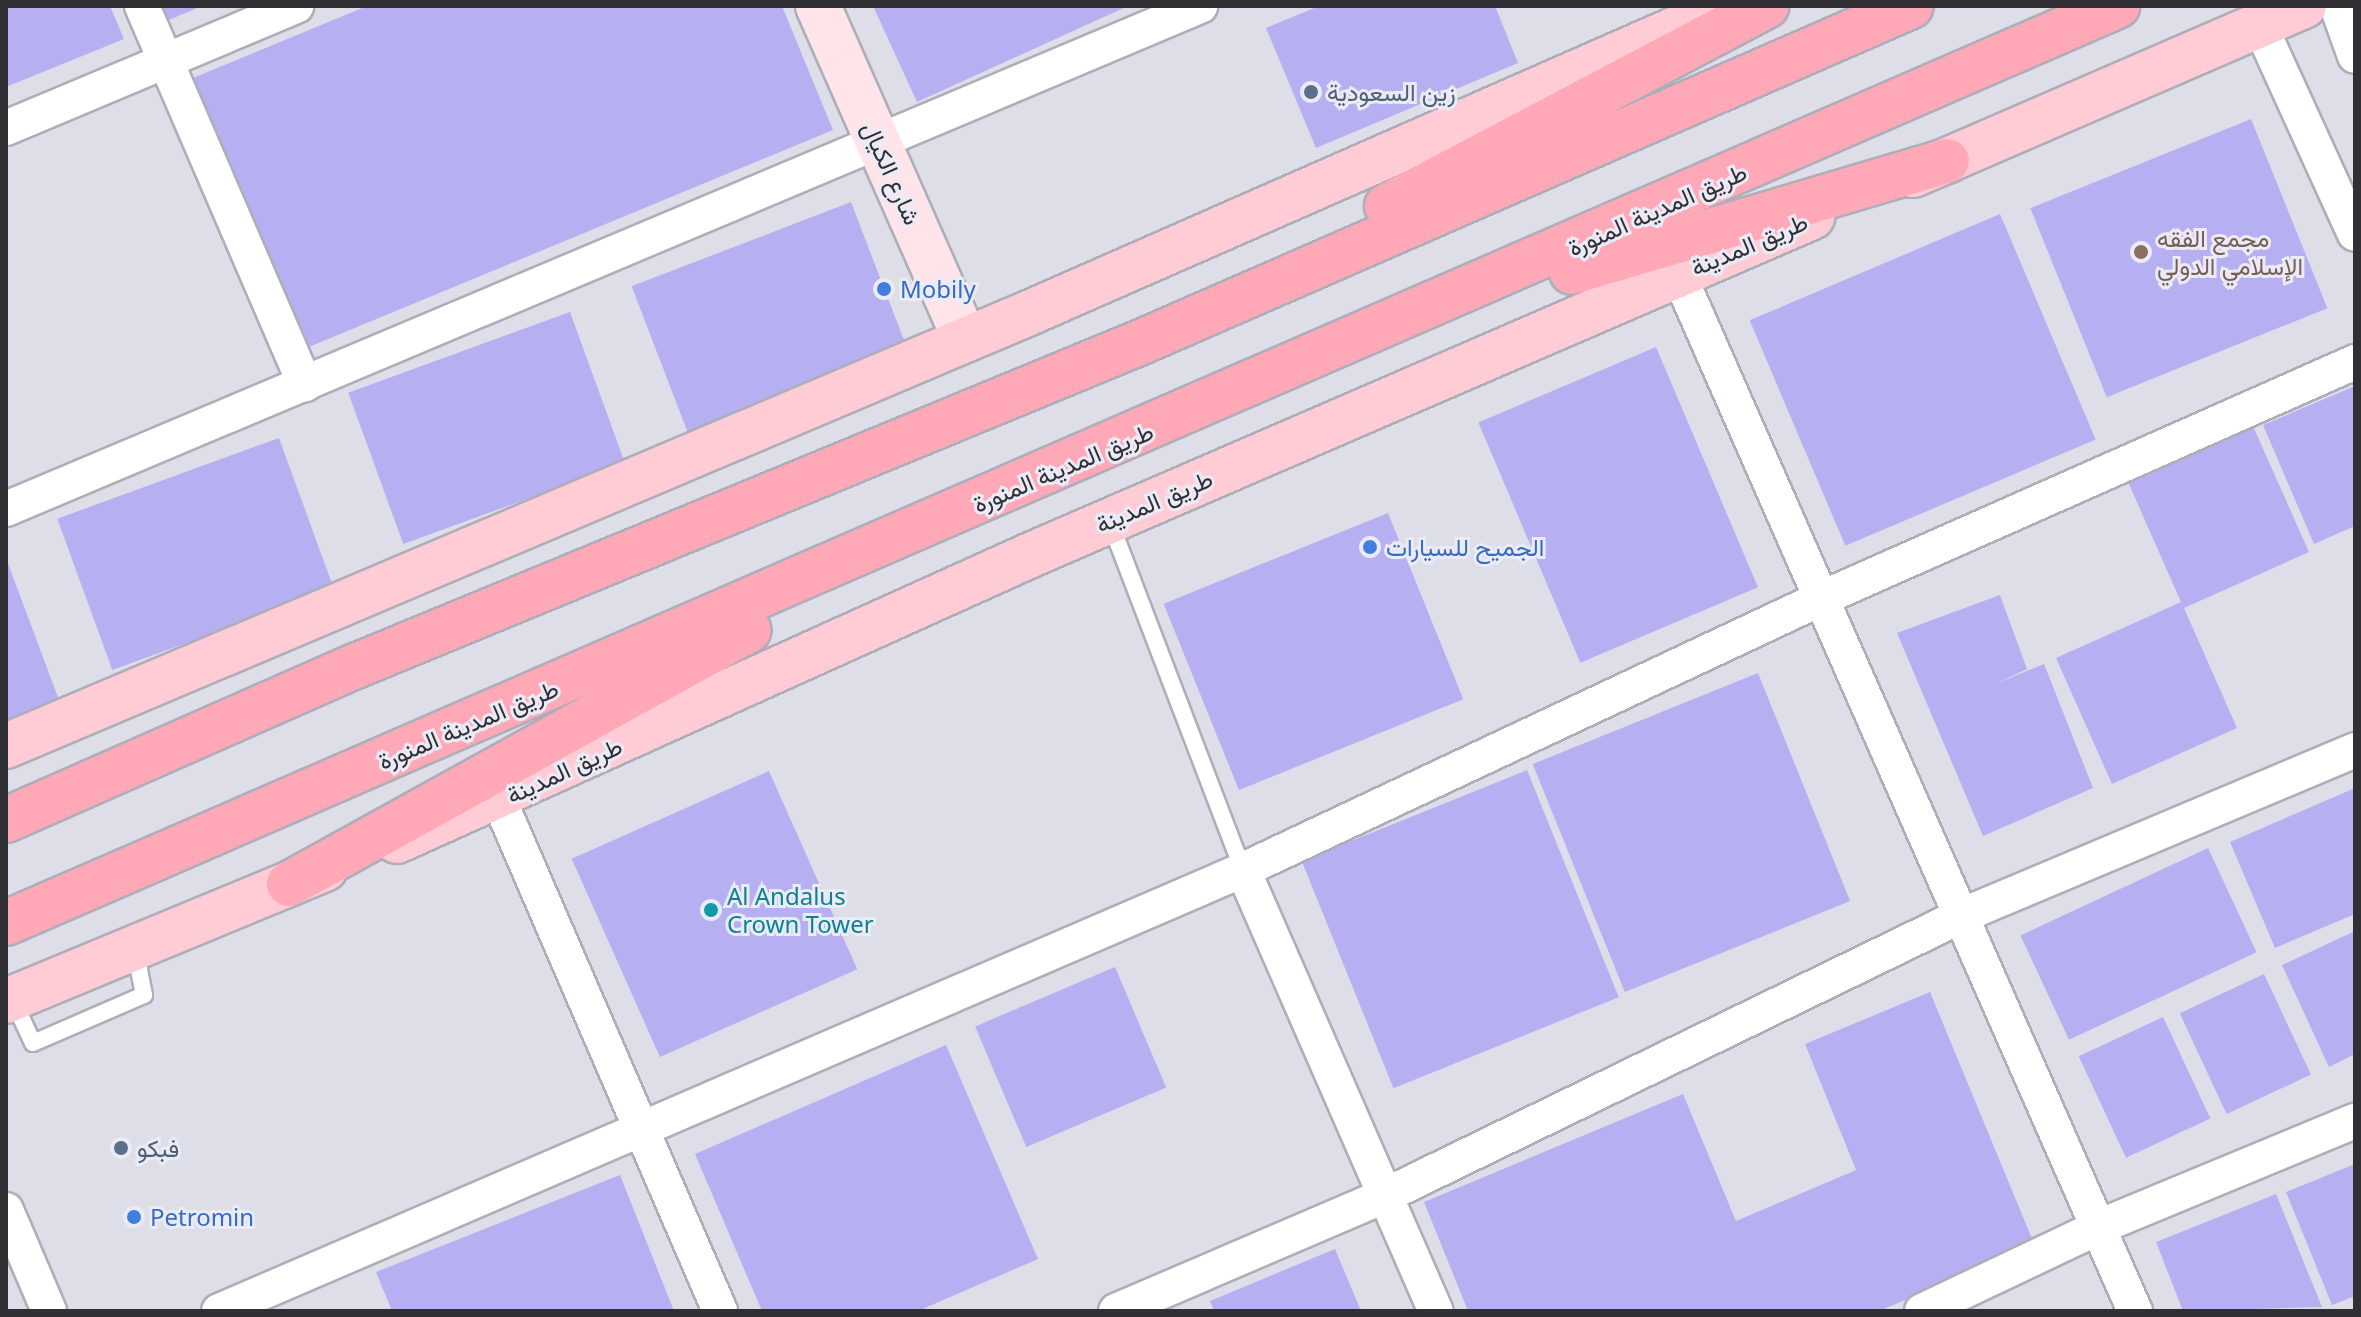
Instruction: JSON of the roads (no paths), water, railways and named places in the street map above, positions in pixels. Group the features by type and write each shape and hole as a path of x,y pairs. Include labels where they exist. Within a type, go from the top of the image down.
{"highway":[{"path":"1139,343 1767,6"},
{"path":"6,820 358,665 1139,343 1911,6"},
{"name":"طريق المدينة المنورة","path":"6,923 1397,324 2117,6"},
{"path":"1397,324 1947,161"},
{"path":"289,884 975,505"},
{"path":"6,794 358,665"}],"main road":[{"name":"شارع الكيال","path":"818,6 965,340"},
{"path":"6,746 965,340 1728,6"},
{"name":"طريق المدينة","path":"9,1000 499,800 1109,520 1678,273 2261,28 2304,6"}],"street":[{"path":"142,6 305,384"},
{"path":"6,128 296,6"},
{"path":"6,509 1200,6"},
{"path":"2337,6 2355,56"},
{"path":"2261,28 2355,234"},
{"path":"1678,273 1820,599 2101,1226 2135,1311"},
{"path":"219,1311 1243,870 1820,599 2355,362"},
{"path":"1116,1311 1386,1195 1963,915 2355,750"},
{"path":"499,800 720,1311"},
{"path":"1243,870 1436,1311"},
{"path":"1922,1311 2101,1226 2355,1121"},
{"path":"6,1210 49,1311"}],"lane":[{"path":"1109,520 1243,870"}],"place":[{"name":"زين السعودية","path":"1311,92"},
{"name":"مجمع الفقه الإسلامي الدولي","path":"2141,252"},
{"name":"Mobily","path":"884,289"},
{"name":"الجميح للسيارات","path":"1370,547"},
{"name":"Al Andalus Crown Tower","path":"711,910"},
{"name":"فبكو","path":"121,1148"},
{"name":"Petromin","path":"134,1217"}]}
